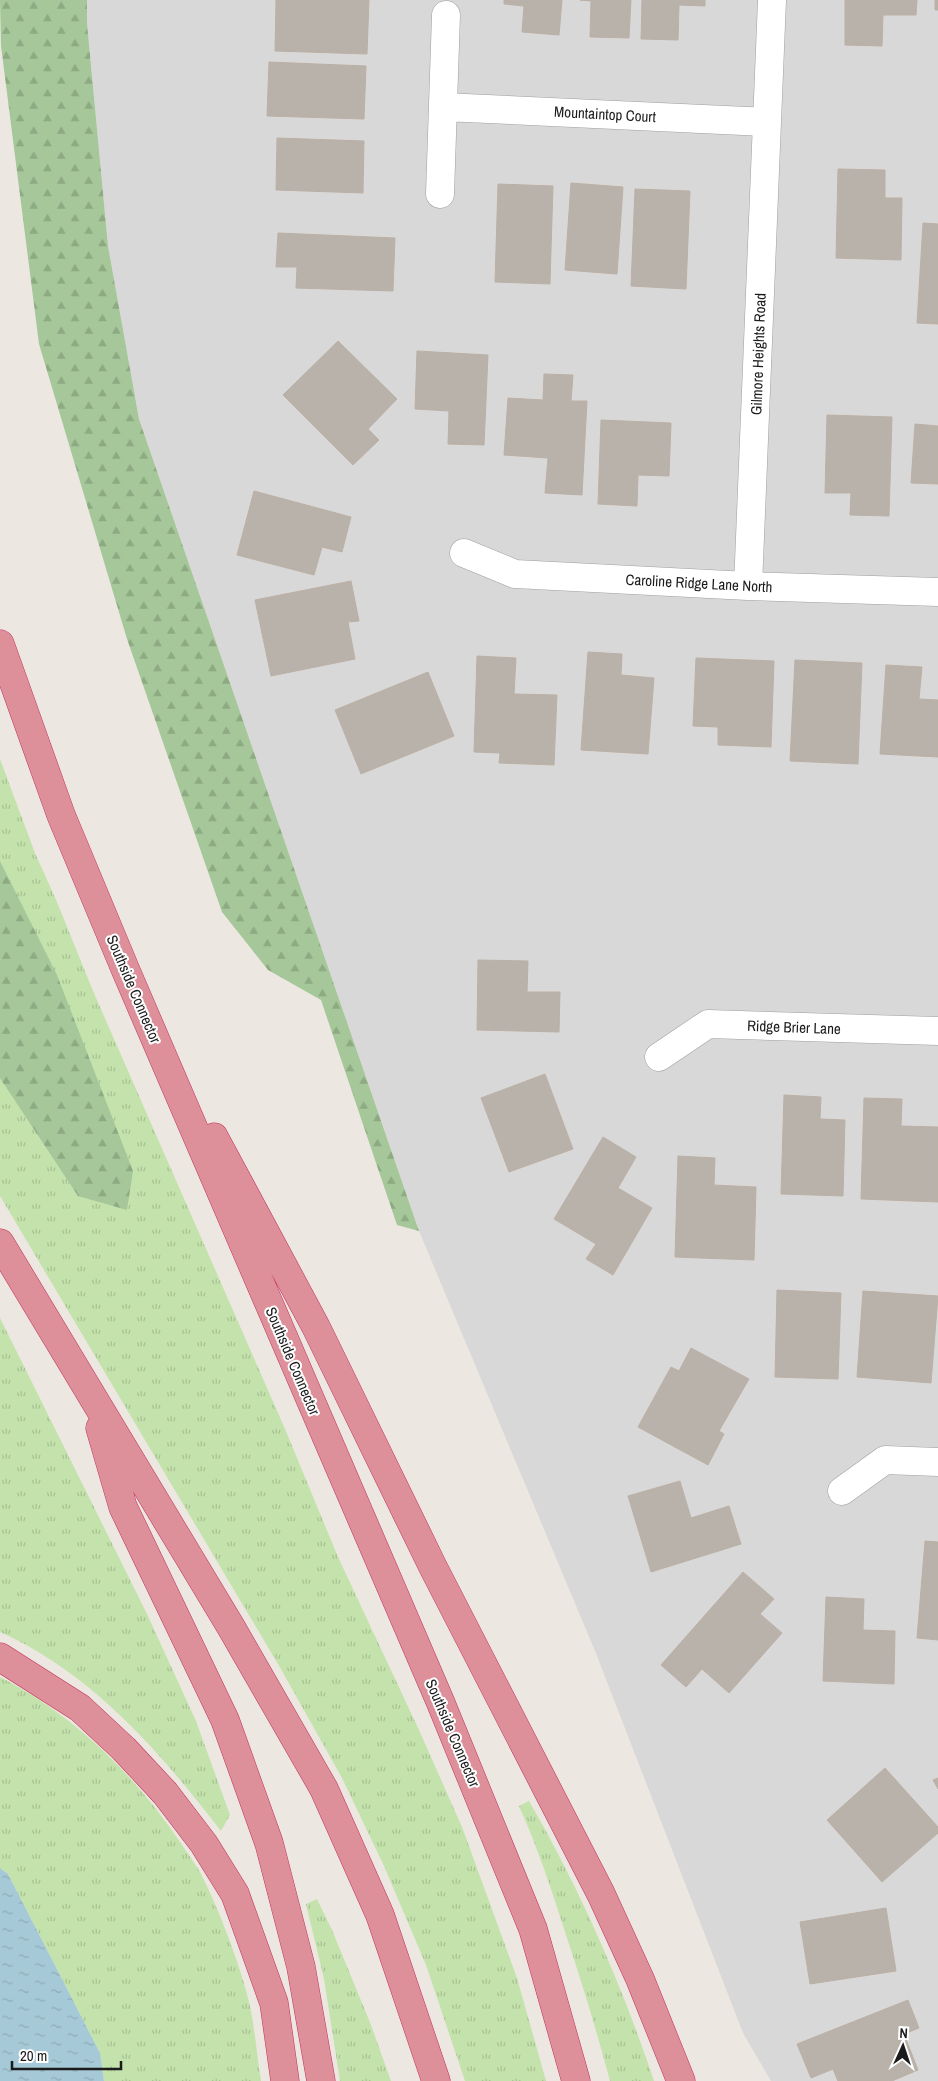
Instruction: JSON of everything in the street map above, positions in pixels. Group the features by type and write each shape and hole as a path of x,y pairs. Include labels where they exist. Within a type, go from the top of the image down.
{"highway":[{"name":"Southside Connector","path":"0,644 61,815 126,971 440,1701 533,1929 576,2081"},
{"path":"126,971 316,1327 433,1567 601,1894 640,1979 681,2081"},
{"path":"0,1243 231,1627 324,1789 380,1915 436,2081"},
{"path":"89,1393 123,1507 225,1720 269,1843 301,1967 321,2081"},
{"path":"0,1657 80,1708 124,1749 165,1793 204,1844 235,1894 274,2003 285,2081"}],"street":[{"name":"Gilmore Heights Road","path":"748,586 772,0"},
{"path":"440,194 446,15"},
{"name":"Mountaintop Court","path":"443,107 767,122"},
{"name":"Caroline Ridge Lane North","path":"464,553 515,574 748,586 938,592"},
{"name":"Ridge Brier Lane","path":"659,1057 708,1024 938,1031"},
{"path":"842,1491 885,1460 938,1462"}],"shaded area":[{"path":"87,0 938,0 938,2081 771,2081 743,2033 595,1651 419,1231 139,419 108,246 87,23"}],"green space":[{"path":"0,0 87,0 87,23 108,246 139,419 419,1231 397,1225 321,1000 268,970 222,912 127,639 39,344 1,46"},
{"path":"0,759 35,853 93,991 285,1429 338,1557 462,1827 517,1978 546,2081 465,2081 426,1965 384,1866 342,1778 278,1664 0,1196"},
{"path":"0,861 57,975 133,1171 127,1210 78,1196 0,1078"},
{"path":"0,1318 147,1614 196,1721 230,1815 221,1831 149,1745 95,1692 65,1669 33,1649 0,1632"},
{"path":"0,1677 53,1709 123,1770 162,1817 196,1866 222,1921 241,1973 252,2015 261,2081 104,2081 100,2053 8,1874 0,1868"},
{"path":"529,1801 566,1868 599,1938 642,2045 654,2081 610,2081 555,1902 539,1854 519,1806"},
{"path":"317,1899 332,1930 371,2025 391,2081 340,2081 324,1979 306,1904"}],"water":[{"path":"0,1868 8,1874 100,2053 104,2081 0,2081"}],"building":[{"path":"276,0 369,0 367,54 275,51"},
{"path":"504,0 562,0 559,35 522,32 524,6 504,4"},
{"path":"580,0 631,0 629,38 590,37 591,1"},
{"path":"642,0 705,0 705,6 679,5 678,40 641,39"},
{"path":"845,0 917,0 916,15 883,15 882,46 845,45"},
{"path":"935,0 938,0 938,10 935,10"},
{"path":"269,62 366,66 364,119 267,116"},
{"path":"277,138 364,141 363,193 276,190"},
{"path":"838,169 885,170 885,198 902,198 901,260 836,258"},
{"path":"571,183 623,187 617,274 565,270"},
{"path":"498,184 553,186 550,284 495,282"},
{"path":"635,189 690,191 686,289 631,286"},
{"path":"923,223 938,224 938,324 917,323"},
{"path":"278,233 395,238 393,291 296,288 297,267 276,267"},
{"path":"338,341 397,399 368,429 379,440 353,465 283,395"},
{"path":"417,351 488,355 484,445 448,444 449,411 415,409"},
{"path":"544,374 573,375 571,401 587,401 582,495 545,493 548,458 504,455 508,398 543,400"},
{"path":"827,415 892,417 889,516 850,515 851,493 825,493"},
{"path":"601,420 671,423 669,476 638,475 637,506 598,504"},
{"path":"915,424 938,426 938,484 911,483"},
{"path":"254,491 351,517 342,552 322,547 314,575 237,555"},
{"path":"351,581 359,621 348,622 355,659 271,676 255,600"},
{"path":"588,652 622,654 621,675 654,678 648,754 581,750"},
{"path":"477,656 516,658 514,694 557,695 554,765 499,763 500,753 474,752"},
{"path":"696,658 774,661 771,747 718,745 718,727 693,726"},
{"path":"795,660 862,663 858,764 790,761"},
{"path":"886,665 922,667 919,699 938,700 938,757 880,754"},
{"path":"428,672 454,736 361,774 335,710"},
{"path":"478,960 528,961 527,992 560,992 559,1032 477,1030"},
{"path":"545,1074 573,1149 509,1172 481,1098"},
{"path":"784,1095 821,1097 820,1119 845,1120 843,1196 781,1194"},
{"path":"864,1098 902,1099 901,1126 938,1127 938,1202 861,1199"},
{"path":"603,1137 636,1157 618,1188 652,1208 613,1275 586,1259 596,1244 554,1219"},
{"path":"678,1156 715,1158 714,1185 756,1187 754,1260 675,1257"},
{"path":"777,1290 841,1293 838,1379 775,1377"},
{"path":"863,1291 938,1296 931,1383 857,1377"},
{"path":"691,1348 749,1379 719,1431 724,1434 708,1465 638,1427 671,1367 679,1371"},
{"path":"680,1481 691,1518 729,1506 741,1544 651,1572 628,1496"},
{"path":"925,1541 938,1542 938,1640 917,1638"},
{"path":"743,1572 774,1599 760,1614 782,1633 729,1693 702,1669 686,1687 661,1665"},
{"path":"826,1597 864,1599 863,1630 895,1631 894,1684 823,1681"},
{"path":"885,1768 938,1827 938,1833 882,1882 827,1820"},
{"path":"938,1778 938,1789 933,1780"},
{"path":"886,1908 896,1971 810,1984 800,1922"},
{"path":"908,2000 919,2028 904,2034 918,2070 892,2081 838,2081 833,2069 811,2078 797,2044"}]}
